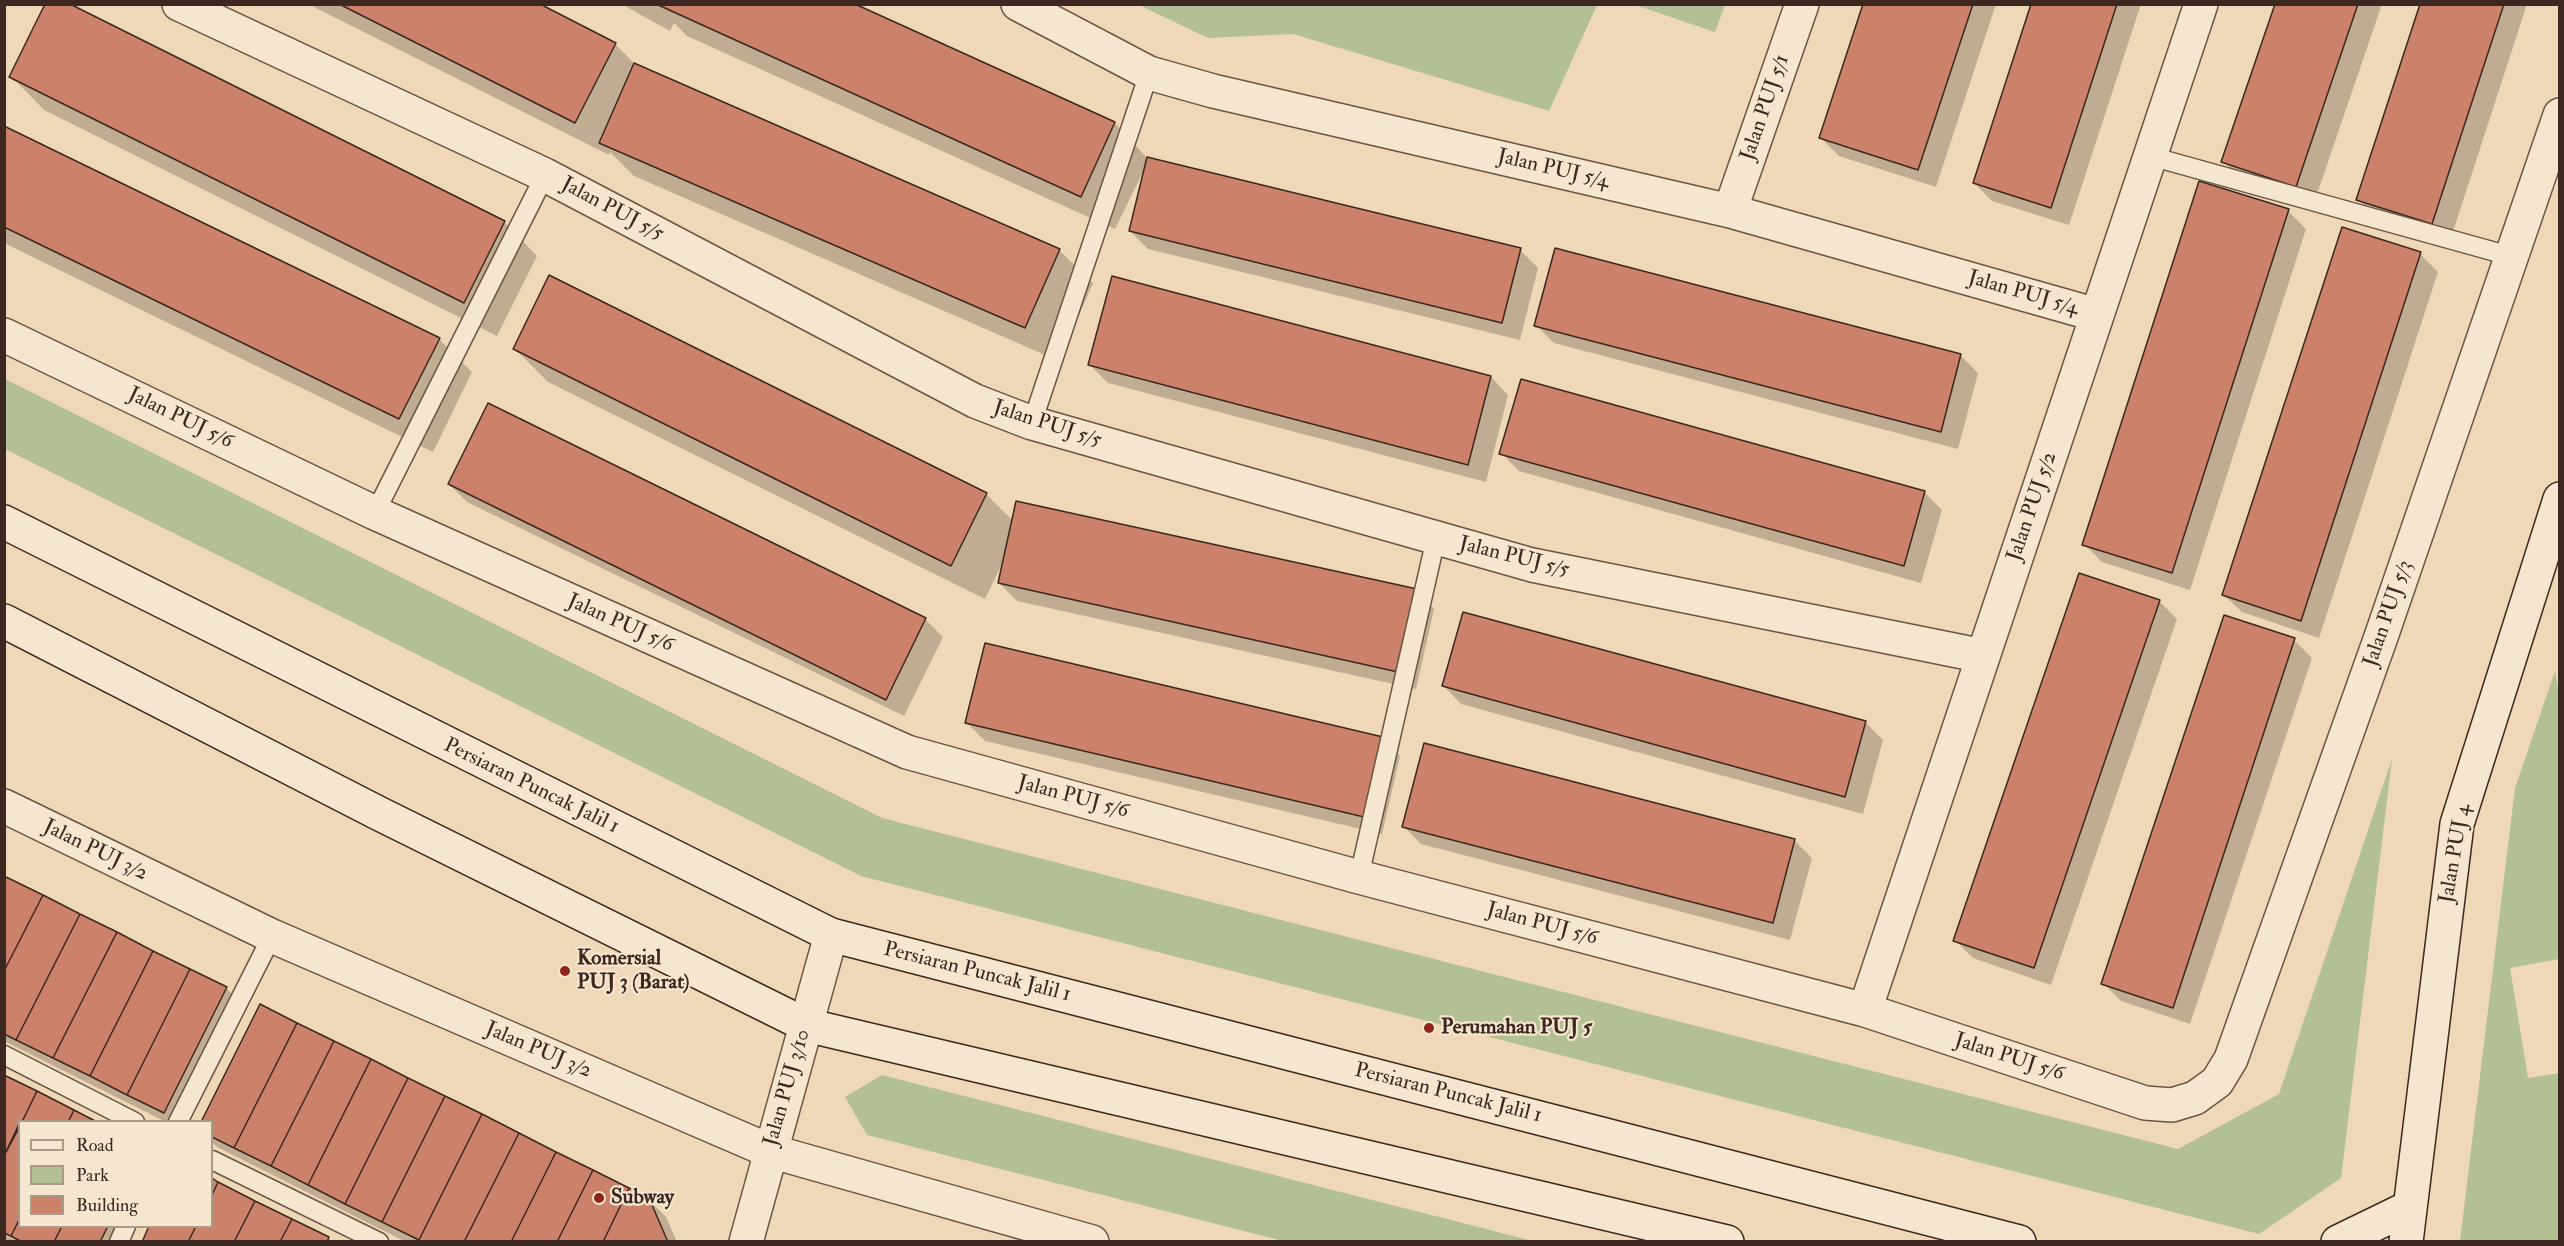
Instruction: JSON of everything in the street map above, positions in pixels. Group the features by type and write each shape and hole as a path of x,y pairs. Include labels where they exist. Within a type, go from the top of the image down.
{"street":[{"name":"Jalan PUJ 5/5","path":"179,4 545,175 975,401 1032,423 1532,565 1983,656"},
{"name":"Jalan PUJ 5/4","path":"1018,4 1149,73 1213,91 1730,211 2097,315"},
{"name":"Jalan PUJ 5/1","path":"1730,211 1802,4"},
{"name":"Jalan PUJ 5/2","path":"1865,1010 2201,4"},
{"name":"Jalan PUJ 5/3","path":"2195,1098 2217,1082 2231,1059 2382,634 2559,115"},
{"name":"Jalan PUJ 5/6","path":"4,335 375,513 907,752 1359,877 1865,1010 2145,1103 2172,1105 2195,1098"},
{"name":"Jalan PUJ 4","path":"2406,1228 2457,824 2559,499"},
{"name":"Persiaran Puncak Jalil 1","path":"4,522 831,935 2019,1242"},
{"path":"4,621 380,814 806,1025 1727,1242"},
{"name":"Jalan PUJ 3/2","path":"4,806 272,936 770,1150 1092,1242"},
{"name":"Jalan PUJ 3/10","path":"746,1242 831,935"},
{"path":"2338,1242 2406,1228"}],"lane":[{"path":"1032,423 1149,73"},
{"path":"2151,156 2510,256"},
{"path":"375,513 545,175"},
{"path":"1359,877 1436,538"},
{"path":"179,1120 272,936"},
{"path":"4,1055 131,1120"},
{"path":"213,1160 379,1242"},
{"path":"119,1242 126,1228"}],"green space":[{"path":"1597,4 1549,111 1293,34 1208,38 1139,5"},
{"path":"1635,5 1725,5 1715,32"},
{"path":"5,379 882,818 2178,1149 2279,1094 2392,759 2341,1178 2259,1234 861,876 5,449"},
{"path":"2555,671 2560,700 2559,959 2510,968 2528,1078 2559,1073 2559,1241 2460,1241 2515,788"},
{"path":"882,1075 1533,1241 1283,1241 867,1135 845,1097"}],"building":[{"path":"45,4 70,4 505,221 464,303 9,77"},
{"path":"339,4 540,4 616,43 575,123"},
{"path":"656,4 855,4 1115,122 1081,197"},
{"path":"1863,4 1973,4 1918,170 1819,138"},
{"path":"2031,4 2117,4 2051,208 1973,183"},
{"path":"2275,4 2358,4 2296,187 2221,162"},
{"path":"2420,4 2504,4 2432,224 2356,200"},
{"path":"634,63 1060,249 1025,328 599,143"},
{"path":"4,126 440,338 399,419 4,227"},
{"path":"1147,157 1521,248 1502,323 1129,231"},
{"path":"2199,181 2289,209 2172,573 2082,545"},
{"path":"2342,227 2421,252 2301,621 2222,595"},
{"path":"1555,248 1961,354 1941,432 1534,326"},
{"path":"549,275 987,493 951,566 513,349"},
{"path":"1112,276 1491,376 1468,465 1088,365"},
{"path":"1521,379 1925,491 1904,566 1499,454"},
{"path":"488,403 926,618 886,700 448,484"},
{"path":"1016,501 1417,589 1398,672 998,583"},
{"path":"2079,573 2160,600 2034,968 1953,941"},
{"path":"1463,612 1866,721 1845,797 1442,686"},
{"path":"2224,615 2295,638 2173,1008 2101,984"},
{"path":"985,643 1383,737 1364,817 965,723"},
{"path":"1424,743 1795,839 1773,923 1402,827"},
{"path":"6,877 43,895 4,971 4,879"},
{"path":"43,895 80,914 16,1040 4,1034 4,971"},
{"path":"80,914 117,932 53,1058 16,1040"},
{"path":"117,932 153,951 90,1076 53,1058"},
{"path":"153,951 190,969 127,1095 90,1076"},
{"path":"190,969 227,987 164,1113 127,1095"},
{"path":"260,1004 297,1023 234,1148 213,1138 213,1120 202,1120"},
{"path":"297,1023 334,1041 271,1166 234,1148"},
{"path":"334,1041 371,1059 308,1185 271,1166"},
{"path":"371,1059 408,1078 345,1204 308,1185"},
{"path":"4,1075 37,1091 23,1120 18,1120 18,1126 4,1156"},
{"path":"408,1078 445,1096 382,1222 345,1204"},
{"path":"37,1091 74,1110 69,1120 23,1120"},
{"path":"445,1096 482,1114 419,1240 382,1222"},
{"path":"74,1110 93,1120 69,1120"},
{"path":"482,1114 519,1133 464,1242 421,1242 419,1240"},
{"path":"18,1130 18,1222 11,1236 4,1233 4,1156"},
{"path":"519,1133 556,1152 511,1242 464,1242"},
{"path":"556,1152 593,1170 557,1242 511,1242"},
{"path":"593,1170 629,1188 603,1242 557,1242"},
{"path":"213,1179 218,1182 213,1193"},
{"path":"218,1182 255,1201 234,1242 188,1242 195,1228 213,1228 213,1193"},
{"path":"629,1188 649,1198 668,1242 603,1242"},
{"path":"255,1201 292,1219 280,1242 234,1242"},
{"path":"292,1219 329,1237 327,1242 280,1242"},
{"path":"18,1222 18,1228 61,1228 54,1242 22,1242 11,1236"},
{"path":"61,1228 107,1228 100,1242 54,1242"},
{"path":"148,1228 195,1228 188,1242 142,1242"}],"place":[{"name":"Komersial PUJ 3 (Barat)","path":"565,971"},
{"name":"Perumahan PUJ 5","path":"1429,1028"},
{"name":"Subway","path":"599,1198"}]}
